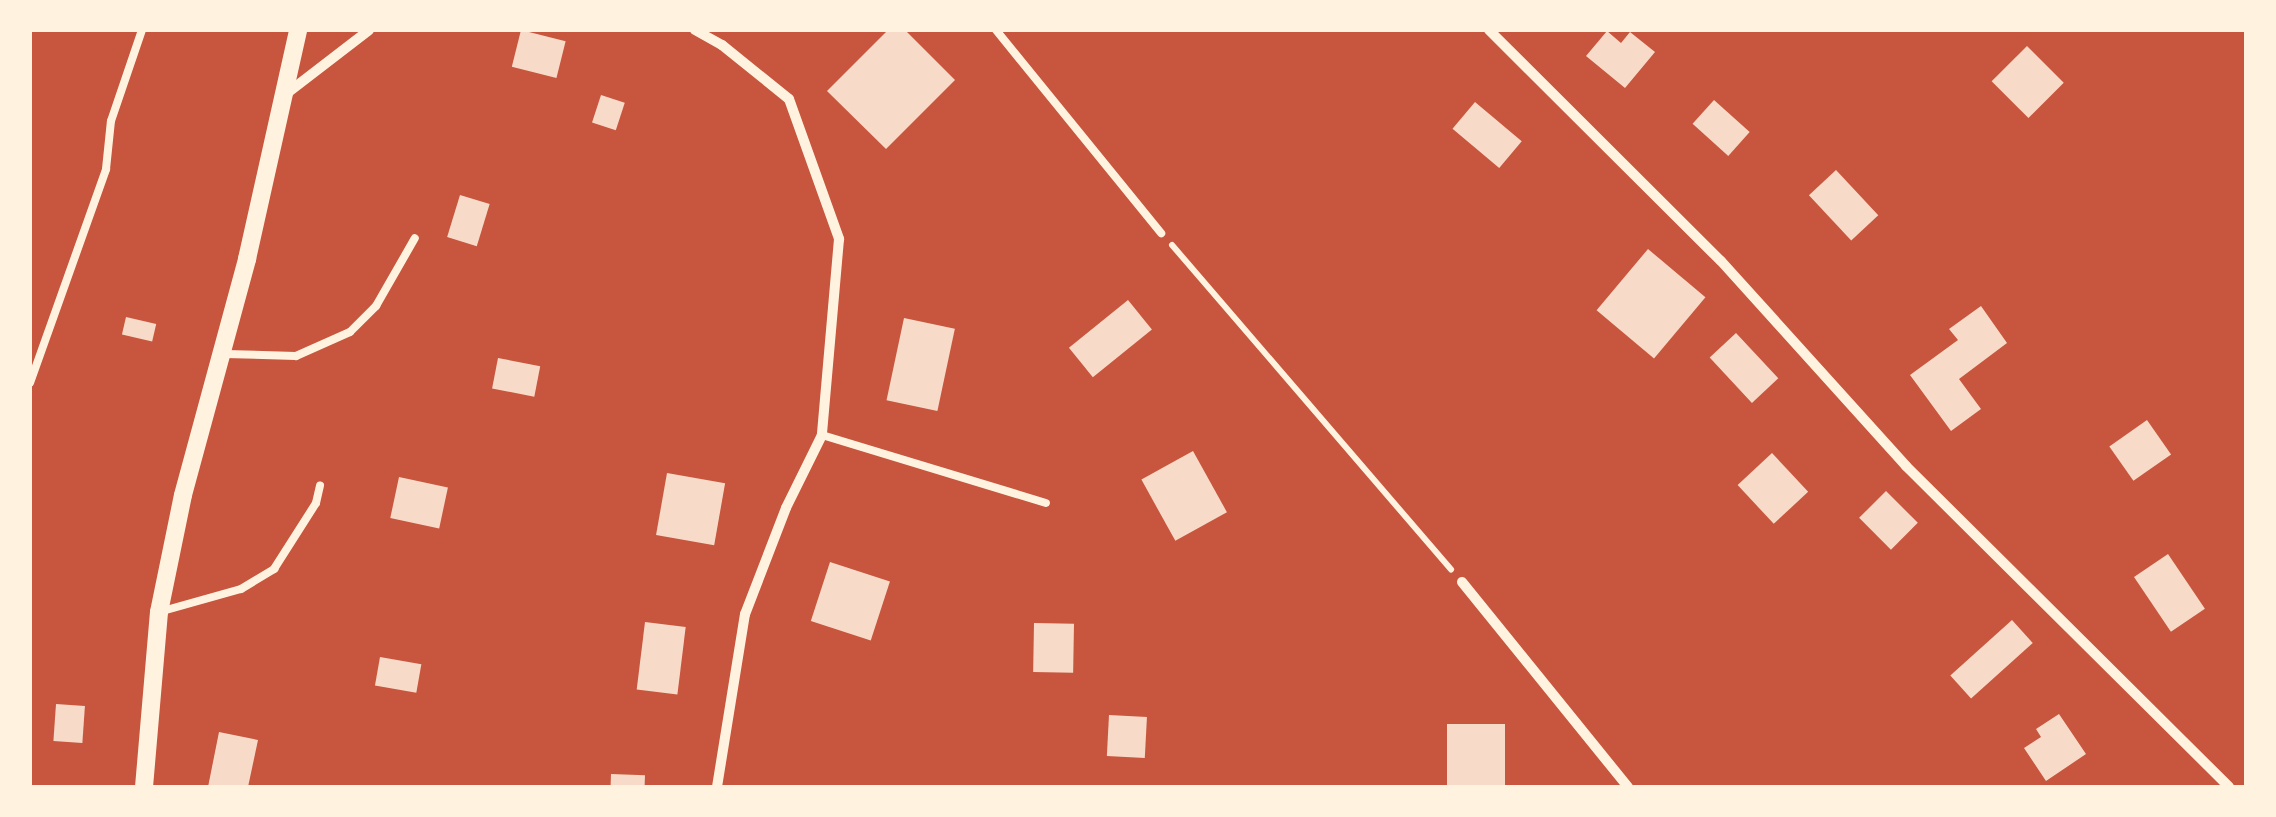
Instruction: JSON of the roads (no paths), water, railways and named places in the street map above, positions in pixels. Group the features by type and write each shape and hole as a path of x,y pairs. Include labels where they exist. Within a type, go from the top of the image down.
{"street":[{"path":"144,787 159,612 182,495 286,94 298,30"},
{"path":"286,94 368,30"},
{"path":"695,30 722,46 789,100 840,239 822,435 786,508 745,614 716,787"},
{"path":"1489,30 1721,261 1906,466 2229,787"},
{"path":"1462,582 1628,787"}],"lane":[{"path":"30,383 106,170 112,121 142,30"},
{"path":"996,30 1162,232"},
{"path":"220,353 296,356 350,332 376,306 416,238"},
{"path":"822,435 1046,502"},
{"path":"159,612 242,590 274,569 316,503 320,485"}]}
